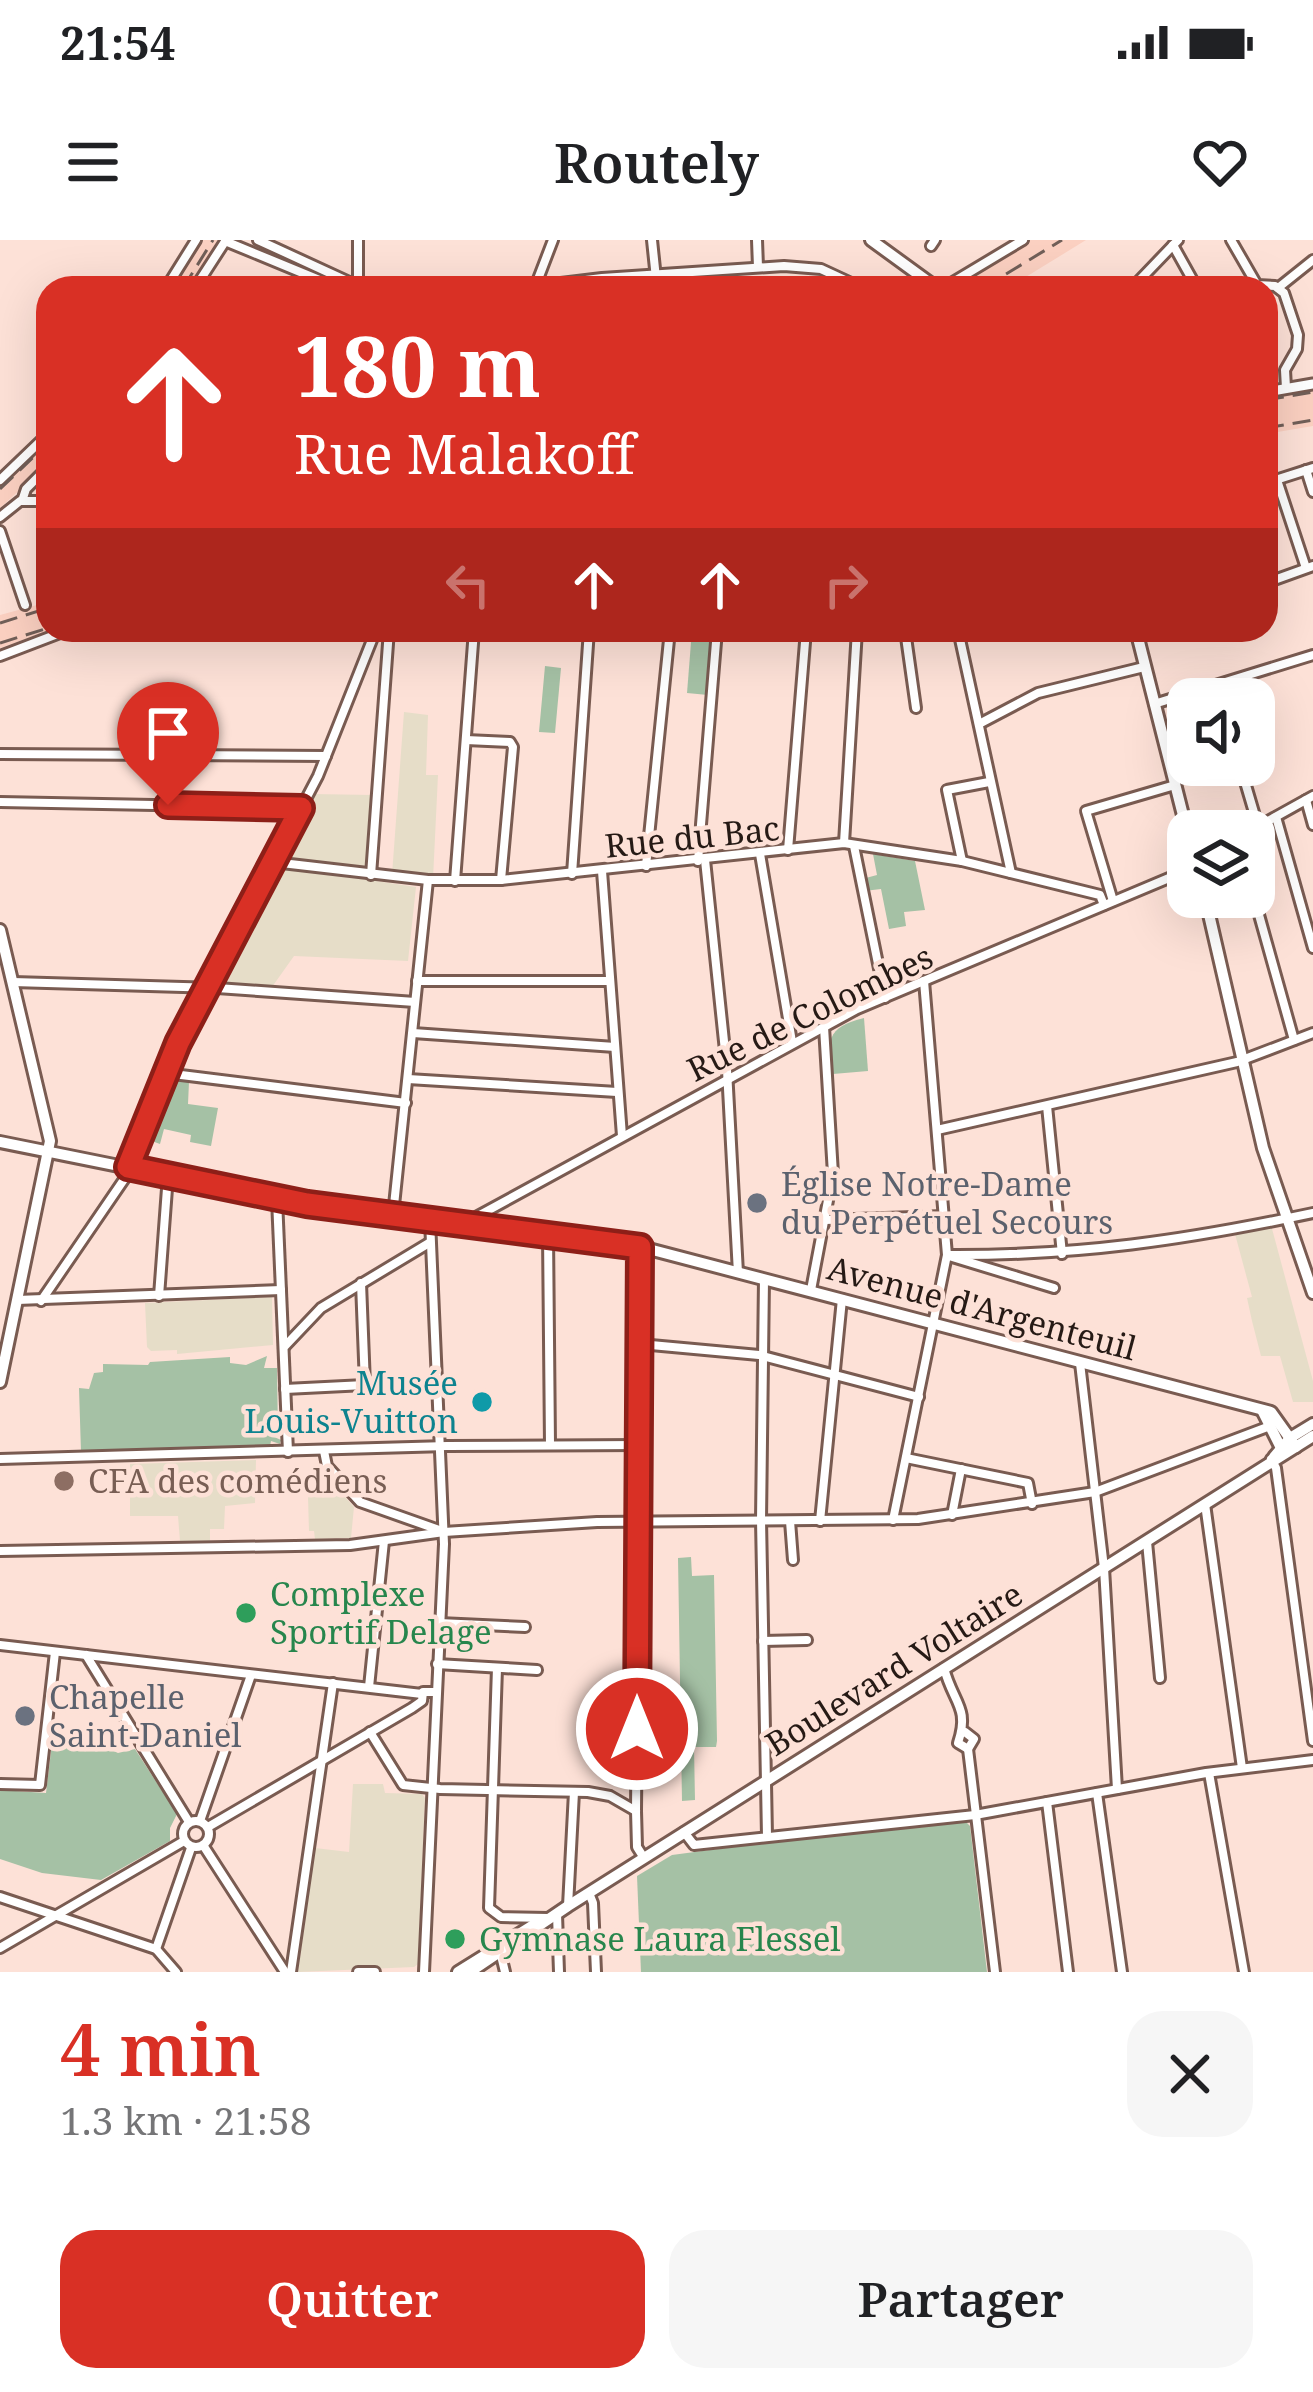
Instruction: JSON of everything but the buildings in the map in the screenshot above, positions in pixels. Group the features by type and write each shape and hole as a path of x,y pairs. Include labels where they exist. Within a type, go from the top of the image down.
{"main road":[{"path":"871,240 923,276"},
{"path":"1139,642 1167,754"},
{"path":"1209,918 1263,1148 1313,1293"},
{"path":"0,1382 6,1321 16,1299 50,1142 1,935"},
{"name":"Avenue d'Argenteuil","path":"0,1142 277,1197 640,1247 1262,1410"},
{"path":"1262,1410 1288,1447"},
{"path":"1262,1410 1274,1413 1288,1447"},
{"name":"Boulevard Voltaire","path":"458,1972 1104,1568 1271,1459 1313,1424"},
{"name":"Boulevard Voltaire","path":"1288,1447 1313,1436"},
{"name":"Boulevard Voltaire","path":"470,1972 500,1948"}],"street":[{"path":"174,276 196,240"},
{"path":"258,240 334,276"},
{"path":"354,276 358,240"},
{"path":"539,276 554,240"},
{"path":"652,240 655,276 758,267 820,269 835,276"},
{"path":"757,240 758,267"},
{"path":"1231,240 1251,276"},
{"path":"203,276 225,241 310,276"},
{"path":"959,276 1014,242"},
{"path":"1143,276 1176,242 1192,276"},
{"path":"1286,388 1285,370 1298,339 1286,296 1278,288 1313,260"},
{"path":"1278,390 1313,384"},
{"path":"0,480 36,446"},
{"path":"1278,480 1310,469 1313,492"},
{"path":"0,517 22,501 36,479"},
{"path":"1278,483 1310,567 1278,579"},
{"path":"22,501 36,501"},
{"path":"0,531 25,605"},
{"path":"0,656 37,642"},
{"path":"41,1301 125,1178 165,1073 301,808 371,642"},
{"path":"371,875 388,642"},
{"path":"455,881 473,642"},
{"path":"572,874 589,642"},
{"path":"646,866 669,642"},
{"path":"716,642 702,860 727,1080 738,1273"},
{"path":"788,851 805,642"},
{"path":"857,642 849,844 885,998"},
{"path":"907,642 916,708"},
{"path":"961,642 1011,873"},
{"path":"1239,678 1313,655"},
{"path":"979,724 1038,693 1144,667"},
{"path":"1154,704 1167,700"},
{"path":"466,740 510,742 513,747 501,880"},
{"path":"0,754 326,755"},
{"path":"962,861 947,790 989,782"},
{"path":"1109,903 1086,812 1172,786"},
{"path":"1313,825 1310,798 1276,817 1313,948"},
{"path":"0,802 301,808"},
{"name":"Rue du Bac","path":"273,862 428,880 501,880 849,844 962,861 1104,891"},
{"path":"760,854 792,1042"},
{"path":"602,872 622,1136"},
{"name":"Rue de Colombes","path":"465,1223 792,1042 1167,879"},
{"path":"393,1215 428,880"},
{"path":"1260,918 1294,1041"},
{"path":"417,981 609,981"},
{"path":"893,1520 947,1256 924,981"},
{"path":"12,982 415,1002"},
{"path":"811,1291 833,1174 824,1027"},
{"path":"413,1033 615,1047"},
{"path":"937,1130 1243,1059 1313,1034"},
{"path":"165,1073 406,1103"},
{"path":"408,1079 617,1093"},
{"path":"1047,1106 1062,1254"},
{"path":"159,1295 168,1175"},
{"path":"277,1197 288,1452"},
{"path":"947,1256 1062,1254 1158,1244 1313,1213"},
{"path":"825,1220 944,1216"},
{"path":"424,1972 443,1532 430,1220"},
{"path":"548,1234 550,1445"},
{"path":"284,1347 321,1308 429,1243"},
{"path":"640,1247 636,1811 637,1846 644,1858"},
{"path":"947,1256 1054,1288"},
{"path":"764,1280 761,1520 767,1836"},
{"path":"285,1389 365,1385 361,1283"},
{"path":"16,1299 281,1290"},
{"path":"820,1520 842,1299"},
{"path":"640,1344 764,1357 919,1396"},
{"path":"1080,1363 1104,1568 1117,1789"},
{"path":"0,1551 384,1541 443,1532 638,1521 893,1520 952,1515 1095,1492 1271,1425"},
{"path":"0,1459 639,1445"},
{"path":"324,1451 327,1466 360,1502 443,1532"},
{"path":"906,1458 1028,1483 1031,1504"},
{"path":"1271,1459 1276,1468 1313,1741"},
{"path":"952,1515 962,1469"},
{"path":"1204,1502 1242,1769"},
{"path":"790,1521 793,1560"},
{"path":"1147,1540 1160,1678"},
{"path":"369,1687 384,1541"},
{"path":"439,1623 525,1627"},
{"path":"763,1641 807,1640"},
{"path":"0,1645 436,1697"},
{"path":"0,1784 41,1784 55,1652"},
{"path":"86,1655 188,1822 188,1844 156,1949"},
{"path":"437,1664 537,1670"},
{"path":"497,1668 489,1908 501,1917 554,1914"},
{"path":"944,1669 962,1706 964,1732 958,1743 968,1749 995,1972"},
{"path":"251,1675 204,1824 203,1845 288,1972"},
{"path":"288,1972 332,1683"},
{"path":"188,1822 204,1824 321,1761 422,1697"},
{"path":"370,1732 403,1784 610,1796 636,1811"},
{"path":"683,1832 694,1845 975,1815 1209,1773 1313,1760"},
{"path":"1209,1773 1244,1972"},
{"path":"559,1972 554,1914 574,1792"},
{"path":"1097,1793 1122,1972"},
{"path":"1047,1802 1068,1972"},
{"path":"0,1948 188,1844 203,1845"},
{"path":"589,1893 596,1972"},
{"path":"0,1898 156,1949 176,1972"},
{"path":"500,1948 505,1972"},
{"path":"358,1972 374,1972"}],"shaded area":[{"path":"201,240 222,240 200,276 178,276"},
{"path":"1030,240 1086,240 1028,276 973,276"},
{"path":"1313,390 1313,426 1278,432 1278,396"},
{"path":"36,449 36,475 0,508 0,484"},
{"path":"36,605 36,635 0,648 0,615"},
{"path":"404,712 428,715 426,775 438,775 433,879 392,875"},
{"path":"312,794 373,795 366,867 278,860"},
{"path":"276,866 416,887 408,961 294,956 272,987 216,982"},
{"path":"1271,1225 1313,1381 1313,1402 1293,1402 1280,1356 1261,1356 1252,1321 1247,1298 1252,1297 1235,1234"},
{"path":"272,1297 273,1345 177,1354 177,1350 147,1347 145,1303"},
{"path":"256,1460 255,1503 225,1506 224,1529 210,1529 210,1541 180,1541 178,1516 130,1516 130,1464"},
{"path":"331,1489 338,1489 354,1507 351,1538 315,1539 314,1531 309,1531 308,1497 325,1497"},
{"path":"353,1784 383,1784 385,1793 425,1798 418,1964 298,1972 315,1848 349,1852"}],"green space":[{"path":"691,642 713,642 708,695 687,693"},
{"path":"545,666 561,668 555,733 539,732"},
{"path":"873,854 915,861 925,910 904,912 906,926 889,929 881,889 864,891 862,879 877,875"},
{"path":"864,1018 868,1071 833,1074 832,1037 842,1026"},
{"path":"172,1080 189,1082 188,1104 218,1108 211,1146 164,1129 160,1144 146,1139"},
{"path":"267,1356 264,1368 277,1368 278,1435 272,1436 280,1444 81,1452 79,1388 89,1389 94,1373 103,1372 103,1364 230,1357 230,1363 246,1365"},
{"path":"691,1557 692,1576 714,1575 717,1741 716,1747 694,1747 695,1800 682,1801 678,1558"},
{"path":"53,1735 87,1739 118,1753 135,1749 177,1814 170,1841 101,1880 42,1873 0,1859 0,1790 46,1793"},
{"path":"966,1822 987,1972 641,1972 637,1876 672,1855"}],"railway":[{"path":"190,276 213,240"},
{"path":"1003,276 1062,240"},
{"path":"1278,398 1313,392"},
{"path":"1278,426 1313,420"},
{"path":"0,489 36,454"},
{"path":"0,623 36,612"},
{"path":"0,643 36,632"}],"place":[{"name":"Église Notre-Dame du Perpétuel Secours","path":"757,1203"},
{"name":"Musée Louis-Vuitton","path":"482,1402"},
{"name":"CFA des comédiens","path":"64,1481"},
{"name":"Complexe Sportif Delage","path":"246,1613"},
{"name":"Chapelle Saint-Daniel","path":"25,1716"},
{"name":"Gymnase Laura Flessel","path":"455,1939"}],"route":[{"path":"168,805 301,808 178,1043 128,1167 307,1204 640,1247 637,1729"}]}
